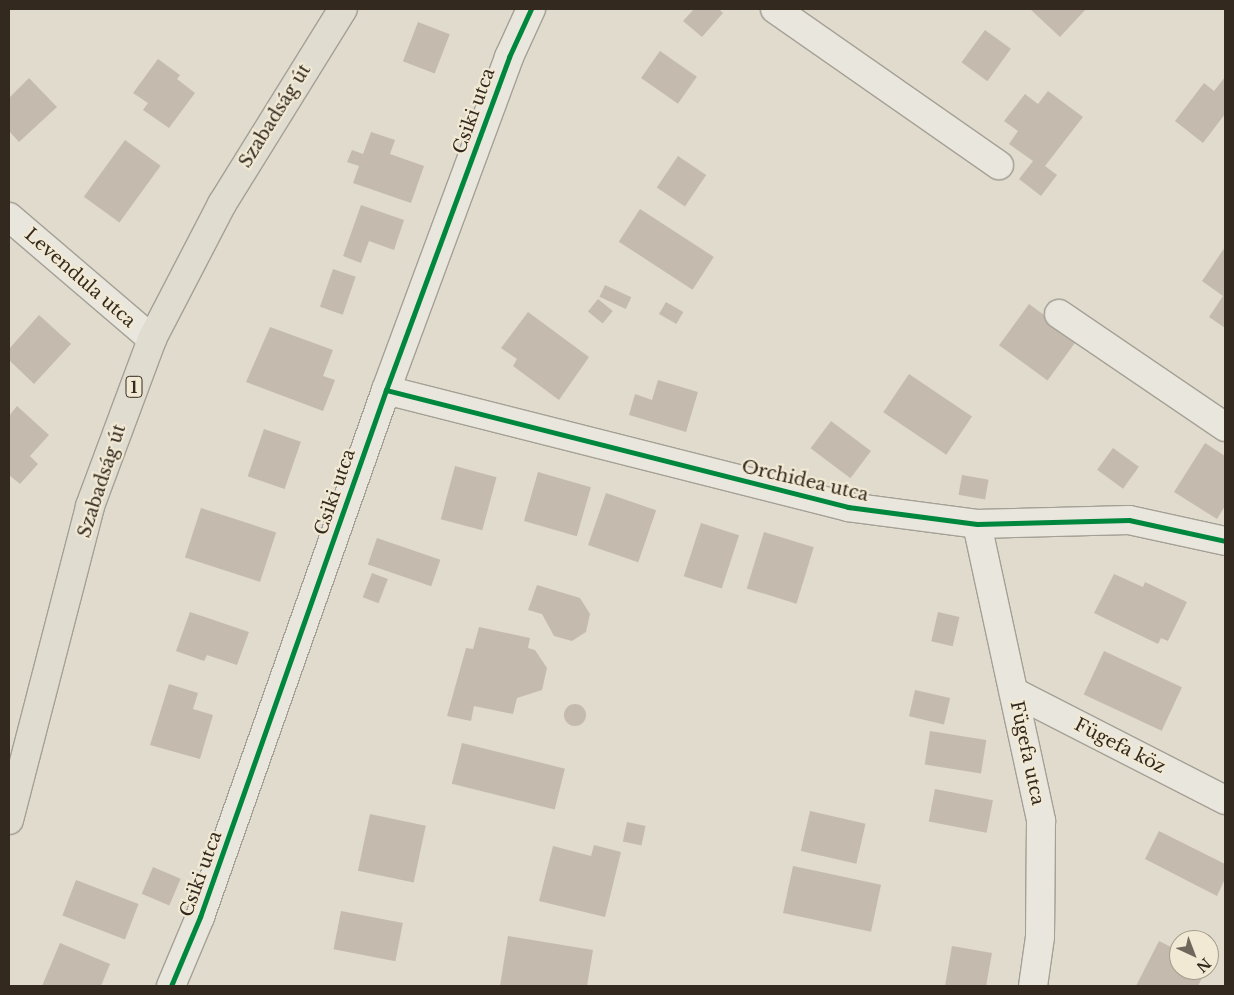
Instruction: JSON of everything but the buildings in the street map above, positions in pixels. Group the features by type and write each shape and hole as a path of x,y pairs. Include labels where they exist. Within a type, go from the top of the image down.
{"main road":[{"name":"Szabadság út","path":"10,808 90,506 152,339 222,204 343,9"}],"street":[{"name":"Csiki utca","path":"171,986 200,917 386,390 509,57 531,9"},
{"path":"775,9 999,165"},
{"name":"Levendula utca","path":"9,217 152,339"},
{"path":"1059,314 1225,427"},
{"name":"Orchidea utca","path":"386,390 848,507 977,524 1129,520 1225,541"},
{"name":"Fügefa utca","path":"977,524 1041,821 1040,936 1032,986"},
{"name":"Fügefa köz","path":"1014,692 1225,800"}],"cycle path":[{"path":"171,986 200,917 386,390 509,57 531,9"},
{"path":"386,390 848,507 977,524 1129,520 1225,541"}]}
